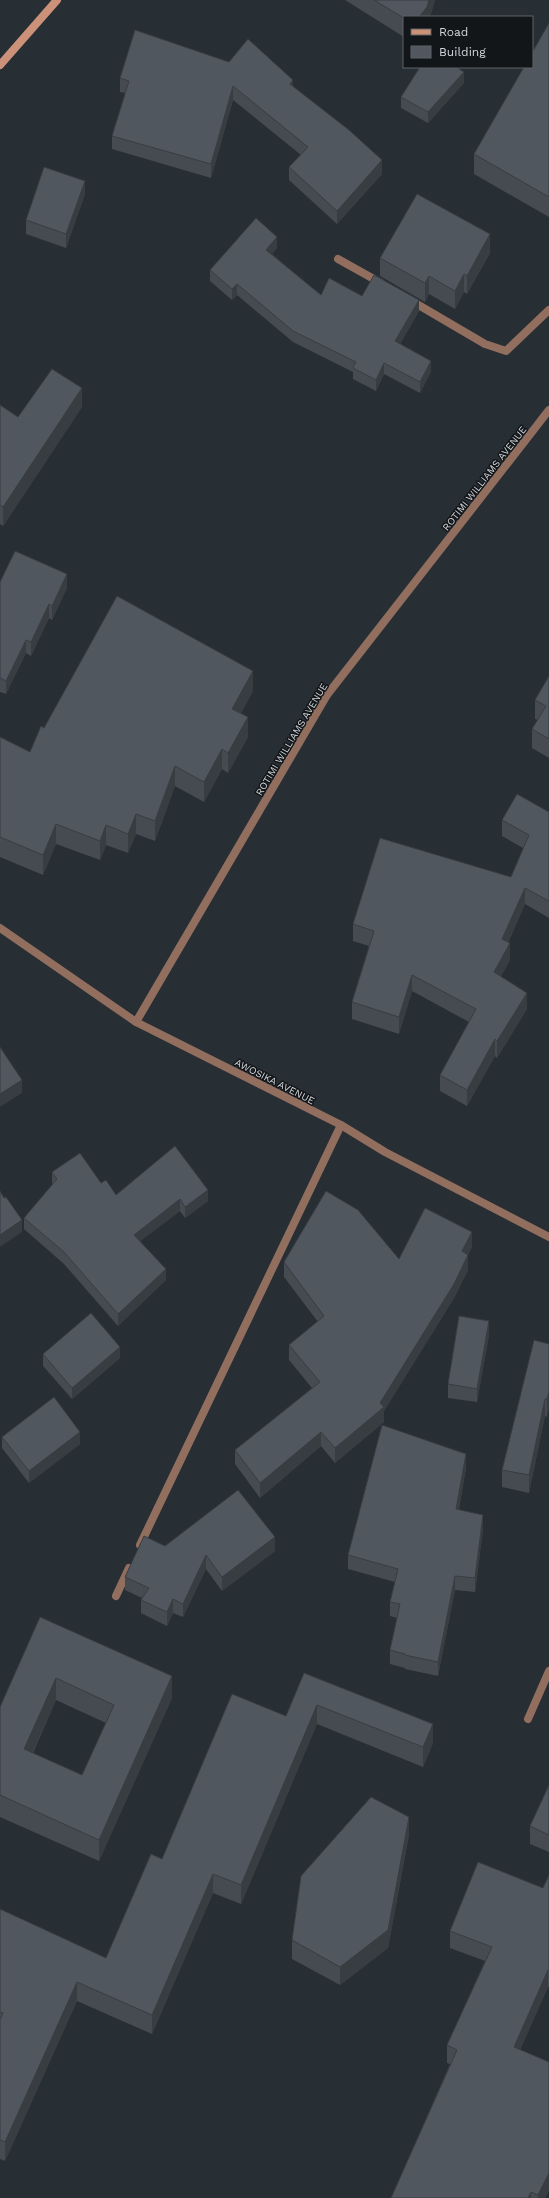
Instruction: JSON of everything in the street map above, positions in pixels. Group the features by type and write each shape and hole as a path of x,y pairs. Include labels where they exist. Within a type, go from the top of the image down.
{"main road":[{"path":"0,65 58,0"}],"street":[{"path":"338,259 392,290"},
{"path":"405,298 485,344 498,350 506,351 549,310"},
{"name":"ROTIMI WILLIAMS AVENUE","path":"136,1022 327,695 549,410"},
{"name":"AWOSIKA AVENUE","path":"0,928 136,1022 341,1126 385,1152 549,1237"},
{"path":"116,1596 341,1126"},
{"path":"528,1719 549,1672"}],"building":[{"path":"374,0 429,0 427,7 420,16 403,16 403,17"},
{"path":"549,23 549,197 474,154 523,68 533,68 533,51"},
{"path":"135,30 229,62 248,39 293,80 290,84 349,130 382,160 337,211 289,167 308,147 233,86 211,164 112,136 129,81 120,78"},
{"path":"419,68 458,68 464,72 428,112 401,97"},
{"path":"44,167 85,181 66,234 26,220"},
{"path":"417,194 490,234 467,276 464,274 455,291 429,276 425,283 380,258"},
{"path":"256,218 277,237 266,250 321,295 329,278 362,296 374,275 419,300 395,341 431,361 420,382 384,363 376,380 353,368 356,362 293,331 237,284 232,289 210,270"},
{"path":"52,369 82,388 3,507 0,505 0,405 18,417"},
{"path":"15,551 67,574 52,606 49,604 31,642 26,640 6,681 0,678 0,582"},
{"path":"117,596 253,671 232,709 248,717 228,753 222,749 204,782 175,766 155,821 136,814 128,834 106,825 100,841 56,824 43,855 0,837 0,737 30,752 41,726 44,728"},
{"path":"549,676 549,739 532,729 546,706 535,700"},
{"path":"517,794 549,812 549,901 525,888 502,939 510,943 494,972 527,993 497,1041 495,1039 467,1090 440,1075 476,1009 412,975 399,1017 352,1002 374,931 353,924 380,838 511,877 529,835 502,820"},
{"path":"0,1047 22,1080 0,1094"},
{"path":"175,1146 208,1190 185,1207 180,1199 134,1235 166,1269 118,1314 64,1252 24,1218 57,1179 52,1172 80,1153 101,1183 106,1180 116,1195"},
{"path":"0,1191 22,1220 0,1235"},
{"path":"326,1191 358,1210 399,1259 425,1208 472,1232 462,1251 468,1255 454,1284 380,1403 384,1407 335,1448 321,1432 260,1483 235,1450 320,1382 289,1345 324,1316 284,1262"},
{"path":"91,1313 120,1347 72,1388 43,1354"},
{"path":"459,1316 489,1321 477,1389 448,1384"},
{"path":"534,1340 549,1344 549,1392 547,1399 545,1399 529,1475 502,1470"},
{"path":"54,1397 80,1432 29,1471 2,1437"},
{"path":"382,1425 466,1454 456,1509 483,1515 475,1578 455,1576 438,1662 405,1655 390,1650 400,1604 390,1602 398,1569 348,1555"},
{"path":"238,1490 275,1537 222,1577 206,1555 183,1604 173,1599 167,1612 141,1600 149,1588 125,1577 144,1536 165,1546"},
{"path":"40,1617 172,1676 99,1840 0,1795 0,1707","holes":["56,1678 114,1705 82,1775 24,1749"]},
{"path":"304,1673 433,1724 423,1747 317,1705 241,1885 213,1874 152,2015 77,1982 5,2142 0,2140 0,2020 3,2013 0,2012 0,1909 106,1958 151,1854 162,1859 232,1694 286,1716"},
{"path":"549,1785 549,1835 530,1826"},
{"path":"371,1797 409,1817 388,1930 340,1967 292,1940 301,1876"},
{"path":"478,1862 543,1888 549,1875 549,1970 514,2047 549,2062 549,2173 538,2195 531,2192 528,2198 391,2198 457,2050 447,2045 492,1947 450,1931"}]}
